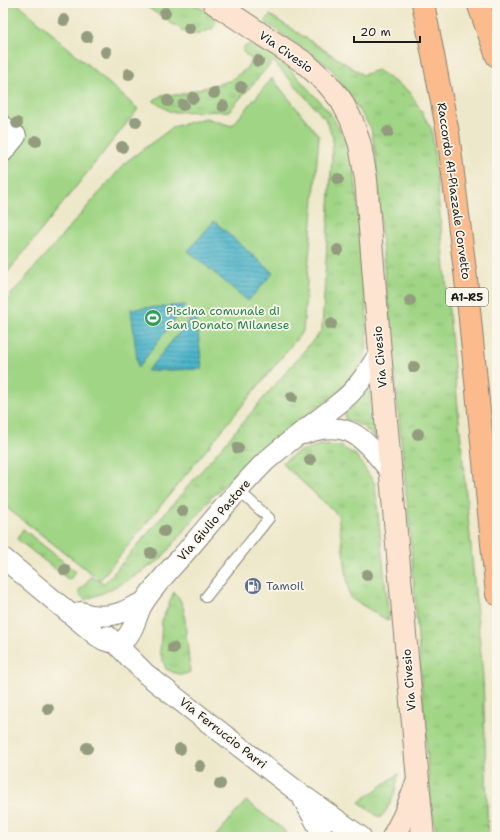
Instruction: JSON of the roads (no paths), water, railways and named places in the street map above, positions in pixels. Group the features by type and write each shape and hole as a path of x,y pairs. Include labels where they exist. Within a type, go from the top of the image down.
{"highway":[{"name":"Raccordo A1-Piazzale Corvetto","path":"423,3 448,133 466,279 497,594"},
{"path":"478,3 497,56"}],"street":[{"name":"Via Civesio","path":"214,3 305,63 327,83 341,100 352,121 360,145 366,179 390,471 423,837"},
{"path":"3,126 16,136 3,152"},
{"name":"Via Giulio Pastore","path":"143,603 134,605 122,612 114,620 108,643 122,642 126,638 143,603 239,491 264,463 289,440 344,399 367,372 380,352"},
{"name":"Via Giulio Pastore","path":"289,440 318,429 333,427 346,430 359,437 372,449 390,471"},
{"name":"Via Ferruccio Parri","path":"3,546 81,612 108,643"},
{"name":"Via Ferruccio Parri","path":"3,558 90,631 108,643"},
{"name":"Via Ferruccio Parri","path":"3,570 108,643 298,792 361,837"},
{"name":"Via Giulio Pastore","path":"81,612 89,616 95,616 122,612"},
{"name":"Via Civesio","path":"393,837 404,816 418,778"},
{"path":"298,792 310,837"},
{"name":"Via Ferruccio Parri","path":"298,792 324,837"}],"lane":[{"path":"206,597 269,518 239,491"}],"water":[{"path":"214,221 273,273 248,301 188,251"},
{"path":"186,305 138,368 131,309"},
{"path":"196,312 202,369 147,371"}],"place":[{"name":"Piscina comunale di San Donato Milanese","path":"153,318"},
{"name":"Tamoil","path":"253,586"}]}
